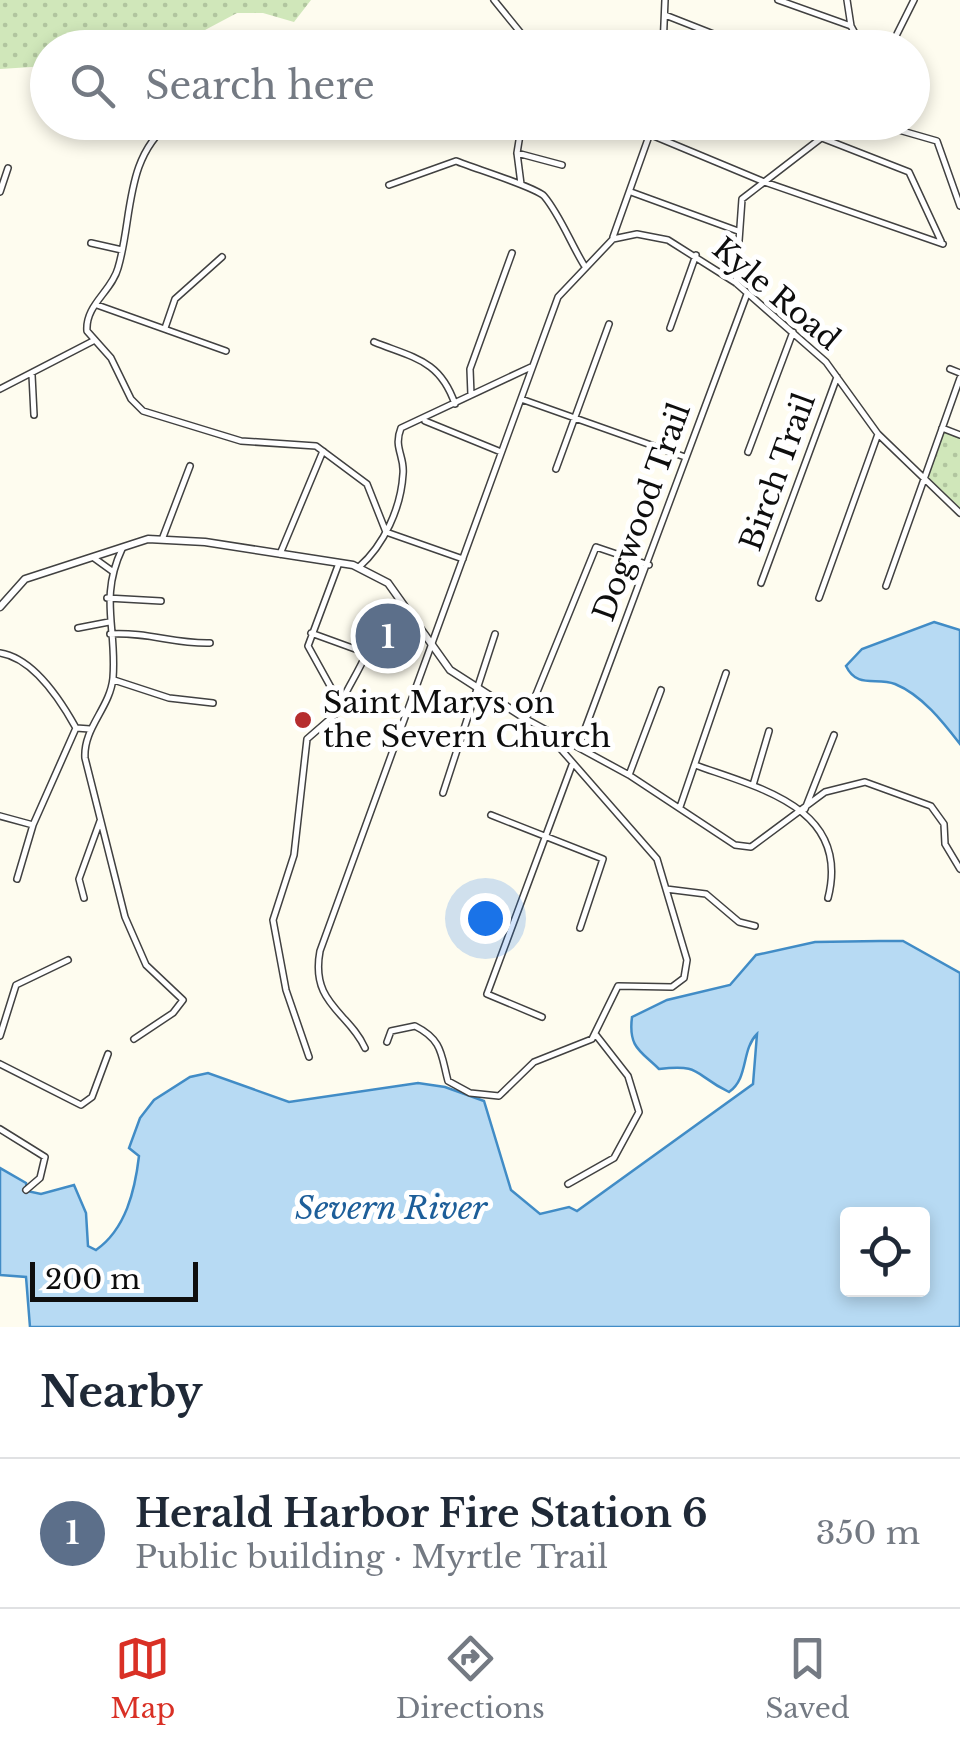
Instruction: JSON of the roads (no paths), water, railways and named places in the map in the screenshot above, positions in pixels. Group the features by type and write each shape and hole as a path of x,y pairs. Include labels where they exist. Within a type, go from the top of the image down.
{"street":[{"path":"494,0 518,30"},
{"path":"664,30 665,0"},
{"path":"778,0 851,26"},
{"path":"846,0 853,30"},
{"path":"899,30 914,0"},
{"path":"665,15 703,30"},
{"path":"930,139 937,141 960,206"},
{"path":"156,140 142,158 127,208 118,272 86,324 93,341 112,358 131,399 143,411 241,441 302,442 323,452 367,484 386,532 463,559"},
{"path":"519,140 521,184"},
{"path":"366,1048 348,1023 336,1016 318,958 558,298 584,265 613,239 647,140"},
{"path":"663,140 762,181 943,244 929,223 909,172 830,140"},
{"path":"736,283 742,199 815,140"},
{"path":"517,153 562,165"},
{"path":"388,185 456,161 510,184 521,184 542,194 584,265"},
{"path":"0,192 8,168"},
{"path":"631,192 738,230"},
{"name":"Kyle Road","path":"613,239 636,234 668,240 736,283 837,377 878,434 960,513"},
{"path":"91,244 122,250"},
{"path":"471,395 470,369 512,254"},
{"path":"670,328 696,255"},
{"path":"165,328 175,300 222,257"},
{"name":"Dogwood Trail","path":"579,745 747,294"},
{"path":"95,304 226,351"},
{"path":"556,470 609,324"},
{"path":"748,452 793,332"},
{"path":"0,389 93,341"},
{"path":"374,342 432,366 445,376 455,404"},
{"path":"356,566 378,550 386,532 404,470 395,442 408,422 422,420 531,368"},
{"path":"886,586 960,376 950,369"},
{"path":"32,375 34,415"},
{"name":"Birch Trail","path":"761,583 837,377"},
{"path":"521,400 685,457"},
{"path":"422,420 501,452"},
{"path":"942,428 960,435"},
{"path":"819,598 878,434"},
{"path":"280,554 323,452"},
{"path":"164,537 190,466"},
{"path":"0,607 25,580 91,555 164,537 356,566 388,583 450,670 476,689 629,775 735,845 751,847 826,792 865,782 931,806 944,824 944,844 960,869"},
{"path":"124,545 112,571 107,598 113,680 90,730 85,758 122,910 146,965 183,1000 174,1014 134,1038"},
{"path":"526,718 596,547 648,565"},
{"path":"91,555 112,571"},
{"path":"338,563 311,633 310,651 338,702"},
{"path":"107,598 161,601"},
{"path":"78,628 109,622"},
{"path":"311,633 402,666 419,628"},
{"path":"110,634 148,632 184,644 210,643"},
{"path":"443,793 495,634"},
{"path":"0,653 13,656 51,689 76,728 90,730"},
{"path":"309,1057 286,990 273,920 294,856 307,739 335,716 338,702 353,687 366,654"},
{"path":"680,807 726,673"},
{"path":"113,680 168,698 213,703"},
{"path":"629,775 661,690"},
{"path":"17,879 33,825 76,728"},
{"path":"386,1042 391,1031 415,1026 437,1041 454,1087 499,1096 534,1062 596,1035 615,988 676,986 686,974 687,960 657,859 544,728"},
{"path":"752,786 769,730"},
{"path":"804,811 834,735"},
{"path":"542,1017 487,994 572,765"},
{"path":"695,765 786,798 804,811 817,826 829,854 828,898"},
{"path":"491,814 603,859 580,928"},
{"path":"0,816 33,825"},
{"path":"84,898 79,879 101,820"},
{"path":"666,889 706,894 739,922 755,926"},
{"path":"0,1036 16,985 68,960"},
{"path":"568,1184 614,1158 639,1112 628,1076 596,1035"},
{"path":"0,1064 78,1104 92,1097 108,1054"},
{"path":"0,1128 45,1157 48,1163 40,1178 26,1190"}],"water":[{"path":"934,622 960,630 960,744 914,695 895,684 856,678 846,666 862,649"},
{"name":"Severn River","path":"903,941 960,973 960,1327 30,1327 26,1277 0,1275 0,1168 26,1183 27,1191 41,1194 74,1185 86,1213 88,1246 96,1250 115,1231 132,1195 139,1156 129,1148 140,1118 154,1100 190,1077 208,1073 289,1102 418,1083 445,1087 484,1101 511,1190 540,1214 569,1207 577,1211 753,1084 757,1034 740,1079 729,1092 691,1069 659,1069 641,1053 631,1027 632,1017 667,1000 730,985 756,955 815,942"}],"place":[{"name":"Herald Harbor Fire Station 6","path":"388,636"},
{"name":"Saint Marys on the Severn Church","path":"303,720"}]}
